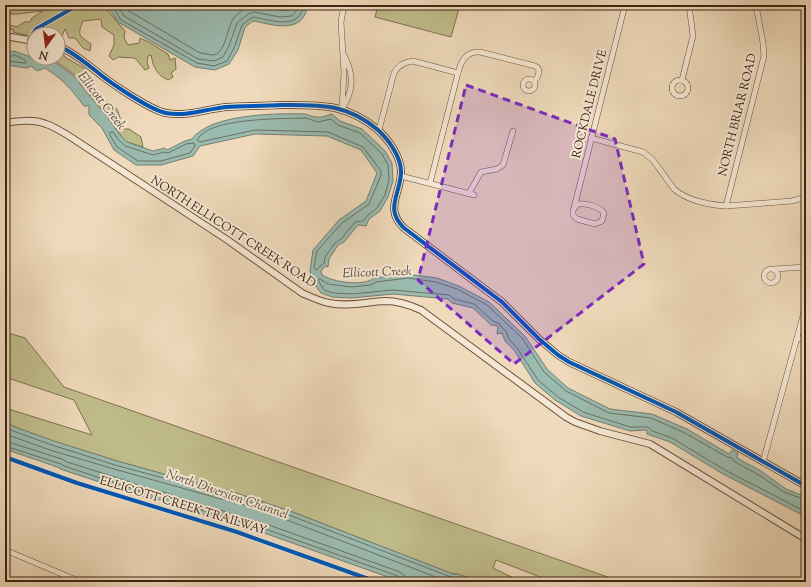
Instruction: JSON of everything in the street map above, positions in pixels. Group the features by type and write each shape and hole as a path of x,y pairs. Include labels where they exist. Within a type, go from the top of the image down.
{"street":[{"path":"342,109 344,55 341,22 344,5"},
{"name":"ROCKDALE DRIVE","path":"574,208 625,5"},
{"path":"682,80 693,39 693,30 688,5"},
{"name":"NORTH BRIAR ROAD","path":"726,206 764,56 756,5"},
{"path":"5,36 26,40"},
{"path":"66,50 100,75 133,96 153,108 164,112 182,114 226,107 320,105 342,109 360,118 379,130 396,154 400,165 401,176 394,210 398,222 502,302 548,347 569,362 653,401 806,486"},
{"path":"430,183 458,73 464,58 471,52 480,52 537,67 539,71 537,79 534,81"},
{"path":"379,130 394,73 396,68 400,65 413,61 458,73"},
{"name":"NORTH ELLICOTT CREEK ROAD","path":"5,123 33,121 46,124 66,134 226,238 302,293 330,303 348,304 386,301 412,306 421,310 566,417 594,430 650,444 806,539"},
{"path":"401,176 472,194 481,172 501,168 504,165 513,131"},
{"path":"592,138 643,152 653,160 674,189 684,196 726,206 792,201 806,197"},
{"path":"580,204 600,208 604,213 604,219 598,224 577,219 572,213 574,208 580,204"},
{"path":"774,269 806,267"},
{"path":"764,462 806,305"},
{"path":"797,338 806,340"},
{"path":"5,550 80,582"}],"highlighted area":[{"path":"466,85 615,139 644,264 514,364 418,280"}],"shaded area":[{"path":"5,5 53,5 47,10 51,9 54,5 92,5 94,10 99,5 108,11 125,31 124,38 128,45 139,43 140,38 149,42 168,54 170,60 175,58 176,69 171,73 173,77 168,80 158,73 154,67 151,55 148,56 147,62 149,68 145,70 135,58 118,57 113,60 109,56 114,45 114,35 102,27 101,19 83,21 81,26 80,35 91,44 90,51 83,48 75,38 69,38 66,31 66,26 26,26 26,35 13,32 14,30 5,28 5,22 9,25 17,27 24,22 30,22 32,18 43,11 5,14"},
{"path":"378,5 460,5 451,37 375,17"},
{"path":"66,58 87,70 84,76 88,85 95,94 117,109 124,129 129,129 141,137 143,147 127,142 121,136 111,119 92,100 89,91 81,84 79,78 63,66 66,66"},
{"path":"5,332 25,338 64,387 622,582 553,582 496,560 493,568 522,582 478,582 458,574 453,574 290,511 227,490 224,491 117,461 53,441 15,427 5,422 5,408 92,435 74,400 5,377"}],"water":[{"path":"108,5 309,5 302,19 291,25 278,26 253,21 245,27 238,50 229,64 215,70 195,67 118,22"},
{"name":"Ellicott Creek","path":"14,51 26,55 26,66 31,66 27,68 5,65 5,54"},
{"name":"Ellicott Creek","path":"31,66 60,66 78,79 80,84 127,142 153,151 165,148 167,150 192,139 201,131 213,124 261,115 305,114 314,117 323,117 332,114 340,121 362,129 385,151 392,163 393,181 388,197 380,211 369,219 366,226 358,225 344,242 338,245 329,259 328,267 325,266 321,271 322,275 333,280 356,283 369,281 374,278 407,274 437,278 459,286 489,302 525,336 547,369 568,388 610,409 652,414 687,429 729,454 732,450 738,453 737,458 761,471 786,489 806,497 806,517 723,474 670,442 647,434 647,430 630,431 581,416 555,400 535,383 514,350 505,341 502,333 497,334 498,326 491,325 473,308 452,303 448,299 393,294 352,298 332,297 321,293 312,281 310,271 313,250 339,220 366,201 377,173 361,150 327,136 255,134 200,146 193,156 161,165 136,165 114,150 102,128 89,115 89,106 84,106 62,81 45,68 37,71"},
{"name":"North Diversion Channel","path":"5,422 54,441 117,461 224,491 227,490 290,511 453,574 458,574 478,582 402,582 267,534 170,504 162,500 148,498 60,469 5,449"}],"cycle path":[{"path":"41,26 78,5"},
{"path":"66,50 130,95 150,107 166,113 181,114 226,107 308,105 332,107 344,110 366,121 378,130 386,139 397,156 401,168 401,174 394,209 398,221 404,228 502,302 539,339 558,355 569,362 676,412 806,486"},
{"name":"ELLICOTT CREEK TRAILWAY","path":"5,457 77,483 237,532 377,582"}]}
